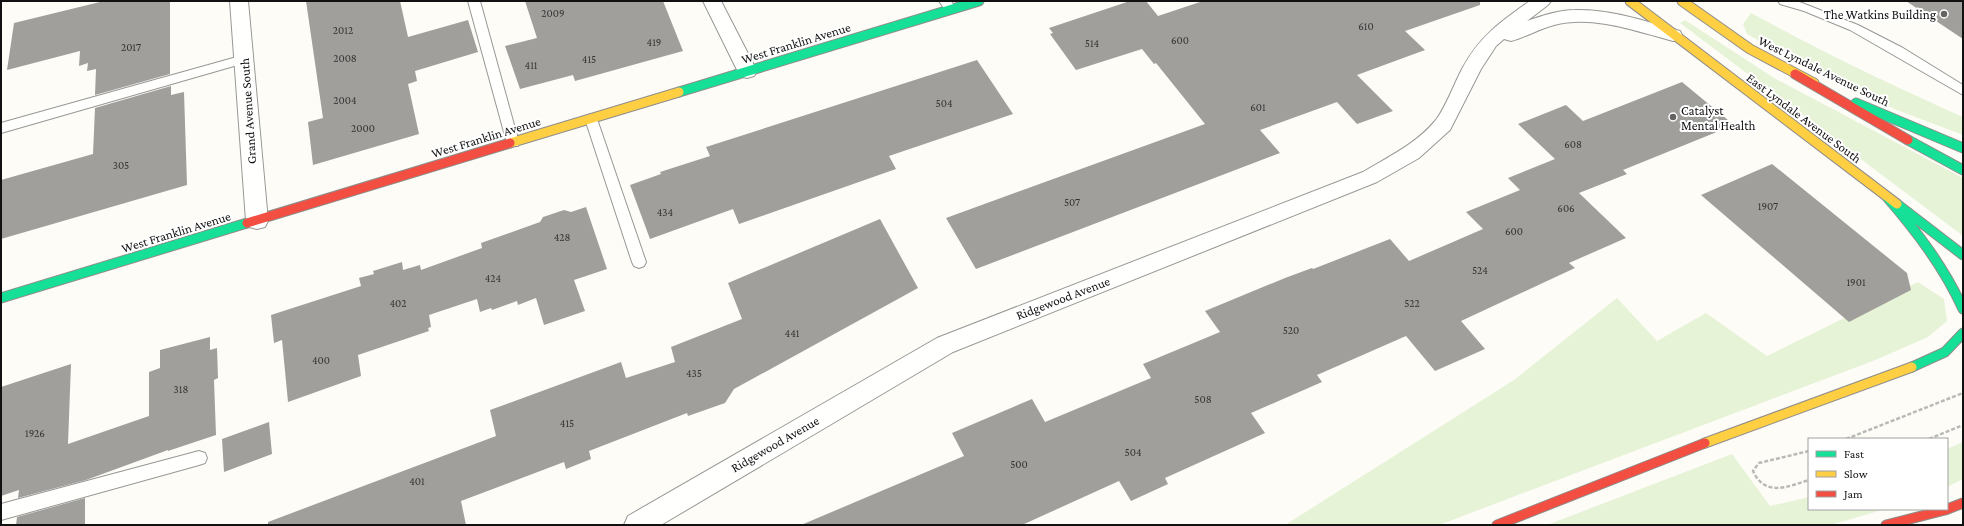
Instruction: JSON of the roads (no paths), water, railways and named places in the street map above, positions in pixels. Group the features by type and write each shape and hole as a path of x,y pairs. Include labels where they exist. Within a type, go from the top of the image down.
{"main road":[{"name":"West Franklin Avenue","path":"1,298 747,71 948,5 979,1"},
{"name":"East Lyndale Avenue South","path":"1630,1 1963,255"},
{"name":"West Lyndale Avenue South","path":"1686,2 1750,49 1796,74 1884,116 1963,148"},
{"path":"1796,74 1904,138 1963,170"},
{"path":"1887,197 1926,246 1951,283 1963,309"},
{"path":"1497,525 1663,459 1912,367 1944,352 1954,345 1963,334"},
{"path":"1948,509 1963,503"},
{"path":"1886,525 1945,510"}],"street":[{"name":"Grand Avenue South","path":"239,1 257,221"},
{"path":"712,1 747,71"},
{"name":"Ridgewood Avenue","path":"637,525 945,345 1370,177 1412,153 1443,125 1472,68 1484,49 1495,36 1542,1"},
{"name":"Ridgewood Avenue","path":"1472,68 1511,35 1547,19 1570,15 1596,15 1673,35"}],"lane":[{"path":"474,1 513,142"},
{"path":"1784,1 1810,8 1876,37 1963,91"},
{"path":"1,128 244,59"},
{"path":"591,119 639,262"},
{"path":"1,512 199,458"}],"place":[{"name":"The Watkins Building","path":"1944,14"},
{"name":"Catalyst Mental Health","path":"1673,117"}]}
